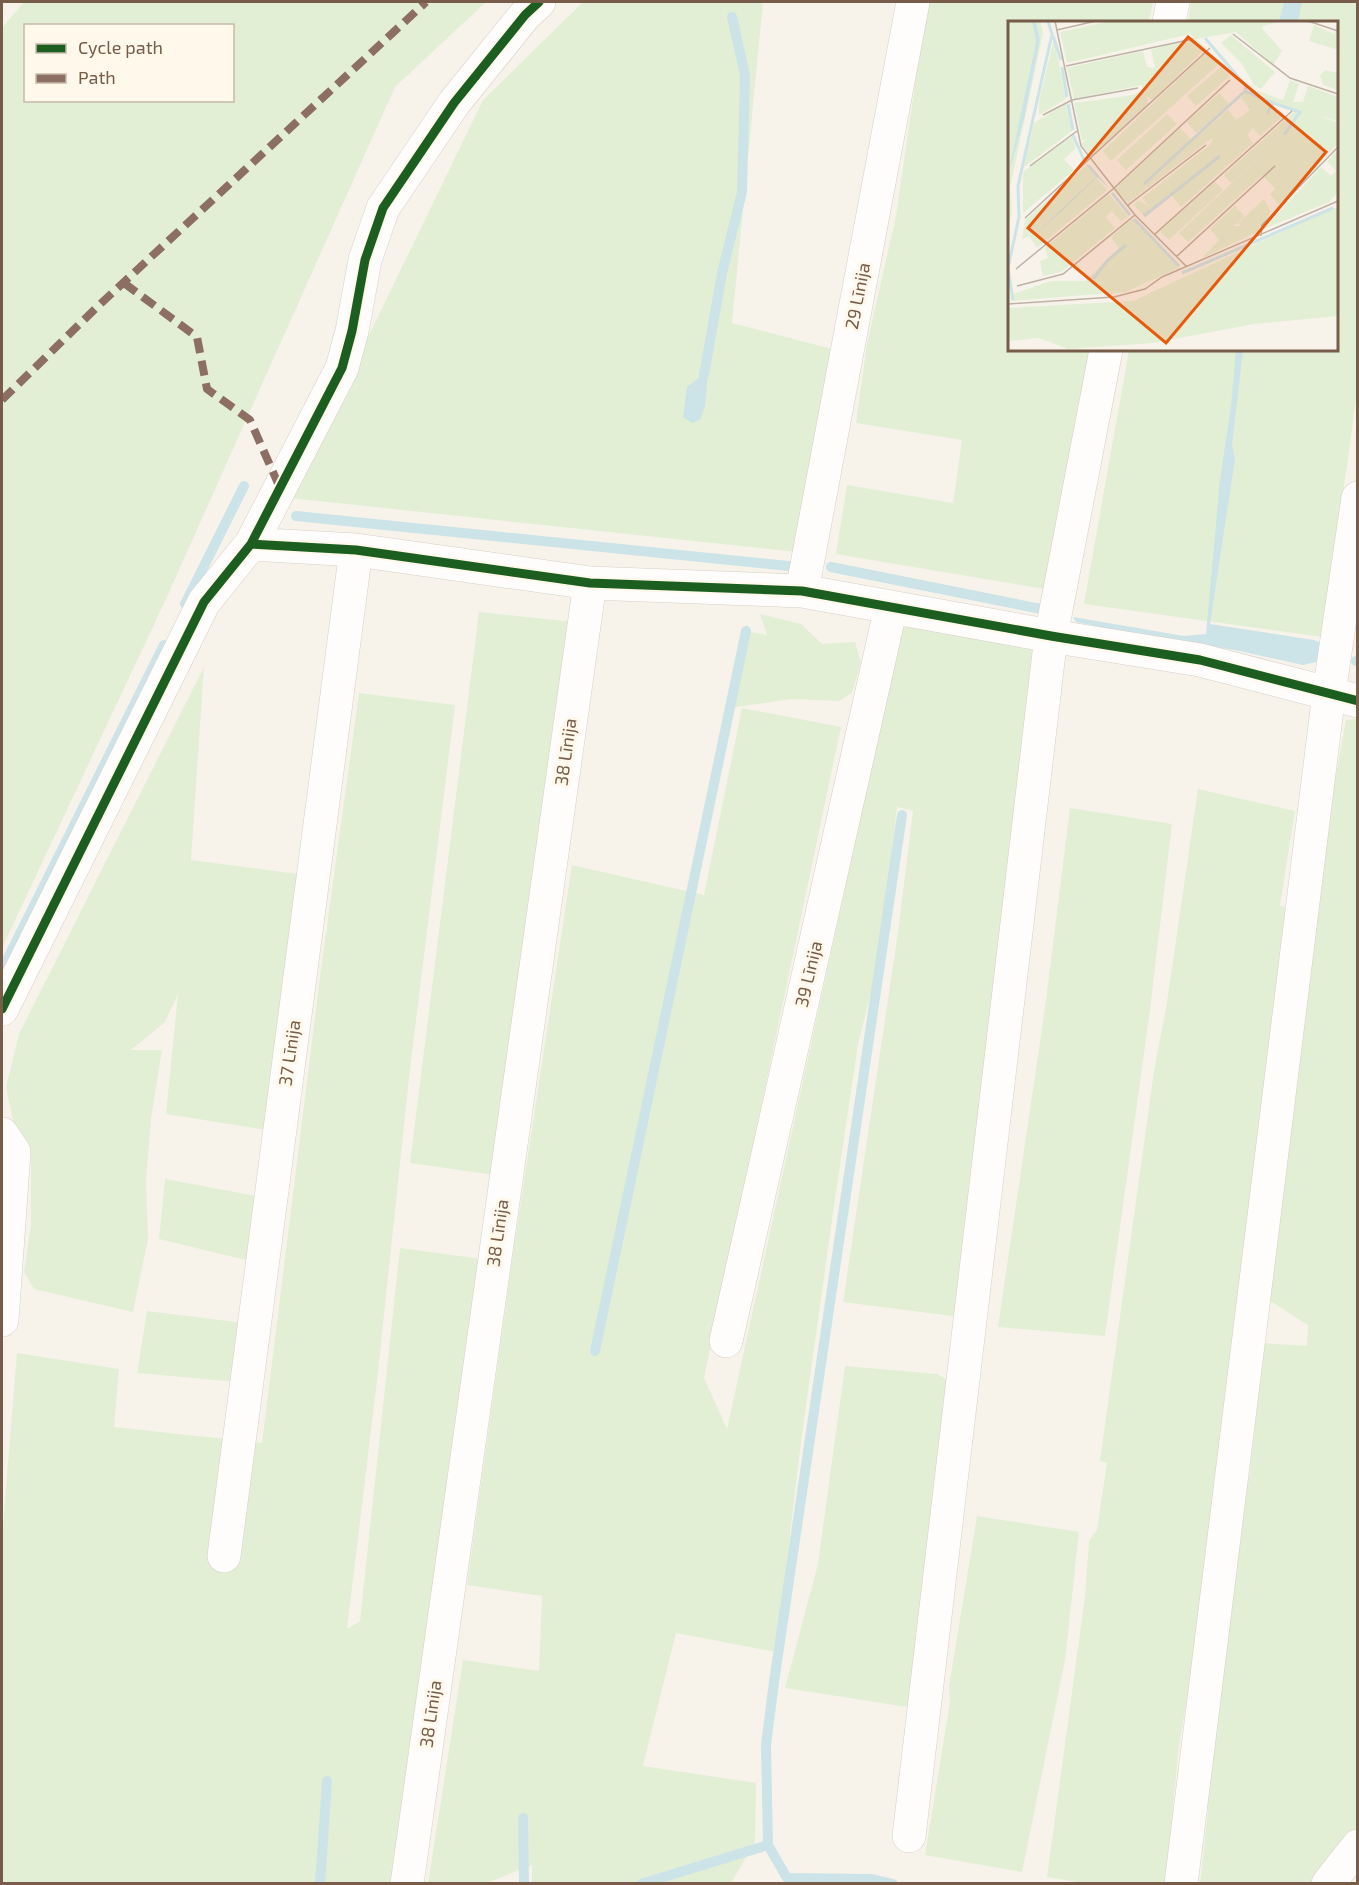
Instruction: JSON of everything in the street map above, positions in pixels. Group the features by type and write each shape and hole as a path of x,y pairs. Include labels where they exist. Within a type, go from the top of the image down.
{"street":[{"path":"2,1009 204,602 251,544 342,368 352,331 365,260 383,208 454,103 525,15 539,2"},
{"name":"29 Līnija","path":"802,591 913,2"},
{"path":"1169,21 1173,2"},
{"path":"909,1836 1051,636 1106,351"},
{"path":"1181,1884 1343,697 1358,498"},
{"path":"251,544 356,550 590,582 802,591 1051,636 1200,660 1343,697"},
{"name":"37 Līnija","path":"224,1556 356,550"},
{"name":"38 Līnija","path":"407,1884 590,582"},
{"name":"39 Līnija","path":"726,1341 891,607"},
{"path":"2,1134 14,1152 2,1320"},
{"path":"1328,1884 1358,1846"}],"green space":[{"path":"24,2 486,2 395,87 166,599 2,948 2,28"},
{"path":"583,2 763,2 732,323 836,350 798,552 290,498 483,100"},
{"path":"927,2 1153,2 1149,21 1008,21 1008,351 1092,351 1050,590 836,554 847,485 953,503 962,440 856,423 867,344 896,216"},
{"path":"1191,2 1357,2 1357,393 1323,637 1084,604 1129,351 1338,351 1338,21 1188,21"},
{"path":"479,612 574,622 494,1175 410,1163"},
{"path":"760,614 801,624 822,644 855,642 861,662 852,693 839,701 791,699 730,708 746,631 767,635"},
{"path":"914,625 1043,650 960,1317 843,1302 898,932 913,811 897,807 879,961 858,1044 833,1213 801,1442 776,1652 676,1633 643,1766 756,1783 755,1842 731,1883 532,1883 532,1865 487,1883 428,1884 463,1660 539,1671 542,1596 467,1585 512,1261 572,865 704,895 742,708 841,727 704,1378 727,1429 902,628"},
{"path":"204,667 191,860 298,874 267,1130 166,1114 178,994 165,1022 131,1050 162,1050 151,1118 146,1179 148,1239 133,1312 34,1289 24,1271 31,1225 31,1155 15,1130 6,1087 19,1034"},
{"path":"359,693 455,705 410,1069 377,1381 347,1629 360,1621 400,1248 482,1259 391,1883 2,1884 2,1538 17,1353 119,1369 114,1427 262,1443 320,977"},
{"path":"1357,719 1357,1853 1337,1883 1200,1884 1208,1810 1203,1798 1242,1479 1249,1479 1264,1343 1307,1346 1308,1325 1264,1297 1312,906 1346,720"},
{"path":"1198,789 1295,811 1280,905 1291,910 1275,1005 1237,1299 1201,1618 1179,1745 1173,1807 1182,1823 1175,1883 1083,1883 1047,1877 1085,1596 1089,1541 1097,1530 1107,1463 1100,1461 1154,1071 1167,1002"},
{"path":"1070,808 1172,824 1150,1010 1105,1336 998,1327 1045,1008"},
{"path":"165,1179 261,1197 250,1261 159,1239"},
{"path":"147,1311 244,1323 238,1382 137,1373"},
{"path":"845,1366 937,1374 955,1384 907,1707 785,1688 818,1564"},
{"path":"977,1516 1079,1532 1065,1660 1022,1872 925,1855 950,1702 949,1686"}],"water":[{"path":"1284,2 1302,2 1298,21 1279,21"},
{"path":"1236,351 1243,351 1232,445 1235,459 1210,624 1314,640 1327,645 1321,658 1316,662 1303,665 1235,650 1153,638 1076,622 1073,617 1184,636 1206,634 1220,479 1231,406"},
{"path":"708,371 705,406 700,420 692,423 683,417 687,387"}],"waterway":[{"path":"704,375 722,273 742,192 745,75 732,17"},
{"path":"185,604 244,486"},
{"path":"296,516 798,567"},
{"path":"831,567 1046,610"},
{"path":"595,1351 746,631"},
{"path":"2,970 164,645"},
{"path":"893,1884 872,1879 787,1878 768,1845 766,1745 902,815"},
{"path":"320,1884 327,1781"},
{"path":"523,1818 524,1884"},
{"path":"641,1884 768,1845"}],"marked path":[{"path":"2,400 96,308 426,2"},
{"path":"124,283 197,337 207,389 250,420 280,488"}],"cycle path":[{"path":"2,1009 204,602 251,544 342,368 352,331 365,260 383,208 454,103 525,15 539,2"},
{"path":"251,544 356,550 590,583 802,591 1051,636 1200,660 1358,701"}]}
